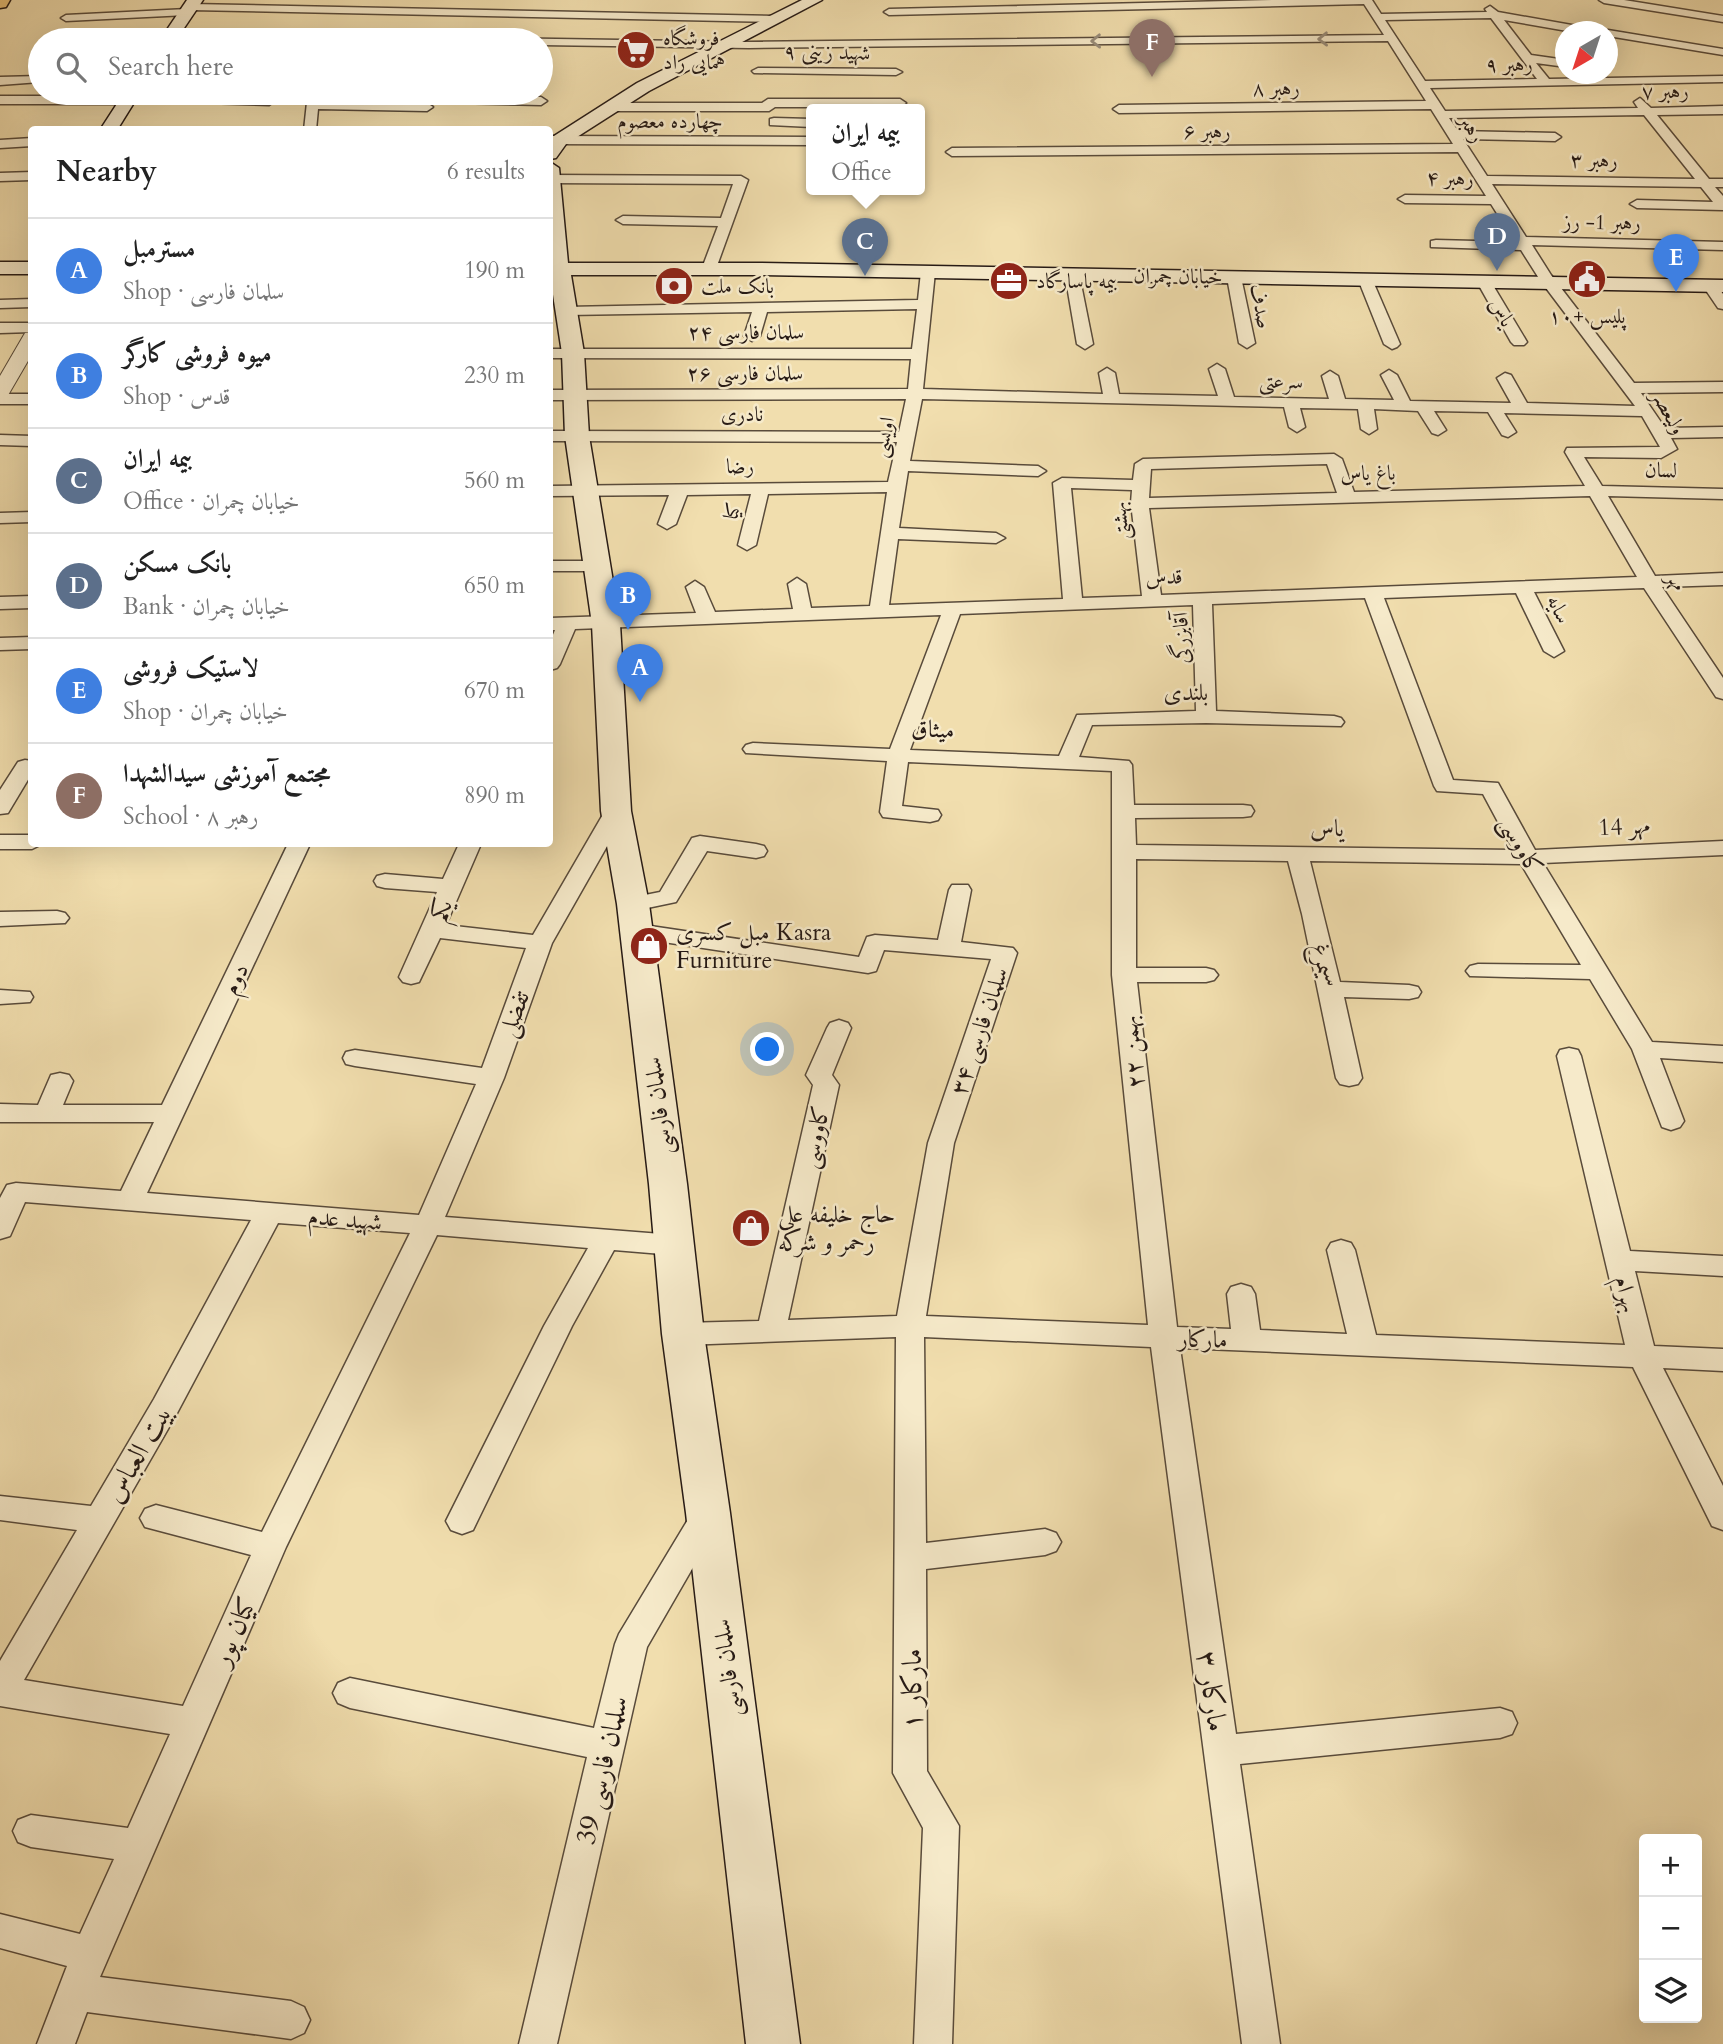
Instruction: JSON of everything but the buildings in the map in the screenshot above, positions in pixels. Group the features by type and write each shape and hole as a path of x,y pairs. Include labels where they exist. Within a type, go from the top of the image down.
{"main road":[{"path":"553,144 612,107 724,44 814,0"},
{"path":"177,28 191,6"},
{"path":"111,126 124,105"},
{"name":"سلمان فارسی","path":"553,157 561,257 563,436 585,490 599,566 606,624 616,811 635,918 682,1334 708,1513 773,2044"},
{"path":"561,257 603,280 656,265"},
{"path":"561,257 614,259 656,265"},
{"name":"خیابان چمران","path":"561,257 656,265 928,272 1484,282 1547,280"},
{"name":"خیابان چمران","path":"656,265 711,263 1719,284"}],"street":[{"path":"544,28 549,0"},
{"path":"1483,0 1530,58 1546,83"},
{"path":"1604,0 1723,19"},
{"path":"553,40 749,44 891,22 1137,19 1367,1"},
{"name":"رهبر","path":"1367,1 1547,280"},
{"path":"71,2 64,23 191,6 331,27 356,5 450,6 547,13 737,14 777,19"},
{"path":"1377,17 1495,15 1555,25"},
{"path":"891,22 1137,19 1391,38"},
{"path":"1618,35 1723,52"},
{"path":"749,44 786,158"},
{"path":"1530,58 1555,62"},
{"name":"شهید زینی ۹","path":"764,91 896,72"},
{"path":"1618,72 1668,80"},
{"name":"رهبر ۹","path":"1421,85 1723,79"},
{"path":"0,81 28,80"},
{"path":"1623,81 1723,206"},
{"path":"612,107 764,91 900,103"},
{"path":"0,100 28,100"},
{"path":"0,113 78,105"},
{"path":"311,126 313,105"},
{"path":"399,105 427,107"},
{"name":"رهبر ۸","path":"1119,109 1437,110"},
{"name":"رهبر ۷","path":"1437,110 1723,110"},
{"path":"774,122 806,123"},
{"path":"1453,135 1555,136"},
{"name":"چهارده معصوم","path":"553,145 806,141"},
{"path":"0,144 28,142"},
{"name":"رهبر ۶","path":"952,152 1462,148"},
{"path":"0,177 28,176"},
{"name":"رهبر ۳","path":"1483,180 1554,176 1723,183"},
{"path":"561,257 741,180 711,263"},
{"name":"رهبر ۴","path":"1405,199 1495,200"},
{"path":"1637,204 1723,206"},
{"path":"623,220 726,222"},
{"name":"رهبر 1- رز","path":"1436,244 1723,246"},
{"path":"561,257 761,306 925,304"},
{"name":"اویسی","path":"879,611 896,487 915,394 928,272"},
{"path":"1072,274 1085,344"},
{"name":"صدف","path":"1234,276 1247,343"},
{"path":"1364,279 1392,344"},
{"name":"ولیعصر","path":"1547,280 1647,411 1669,449 1661,453 1573,452 1598,491"},
{"name":"یاس","path":"1484,282 1519,342"},
{"path":"1719,284 1723,305"},
{"path":"0,304 28,303"},
{"path":"752,336 761,306"},
{"path":"0,328 28,327"},
{"name":"سلمان فارسی ۲۴","path":"561,353 919,354"},
{"path":"0,393 26,358"},
{"path":"1217,369 1227,401"},
{"path":"1107,373 1112,398"},
{"path":"1389,375 1404,405"},
{"path":"1017,396 1018,376"},
{"path":"1330,376 1338,404"},
{"path":"1505,379 1522,408"},
{"path":"1630,388 1723,387"},
{"name":"سلمان فارسی ۲۶","path":"563,394 915,394"},
{"name":"سرعتی","path":"915,394 1647,411"},
{"path":"0,399 28,399"},
{"path":"1291,402 1297,427"},
{"path":"1364,404 1369,429"},
{"path":"1423,405 1438,430"},
{"path":"1493,407 1508,432"},
{"path":"1661,433 1723,432"},
{"name":"نادری","path":"563,436 906,437"},
{"path":"0,440 28,441"},
{"path":"1140,490 1143,464 1334,458 1347,496"},
{"path":"900,466 1038,471"},
{"name":"باغ یاس","path":"1073,603 1062,483 1140,490 1347,496 1598,491"},
{"name":"رضا","path":"553,491 896,487"},
{"name":"کیا","path":"747,545 761,488"},
{"path":"667,524 680,489"},
{"name":"بهشتی","path":"1140,490 1152,600"},
{"name":"لسان","path":"1598,491 1723,494"},
{"name":"مهر","path":"1598,491 1649,581 1715,665 1723,693"},
{"path":"3,523 28,518"},
{"path":"890,533 996,538"},
{"path":"553,566 599,566"},
{"name":"قدس","path":"558,624 1723,579"},
{"path":"797,584 803,614"},
{"name":"سایه","path":"1522,586 1554,652"},
{"path":"695,587 708,618"},
{"name":"کاووسی","path":"1372,591 1445,786 1490,788 1528,857 1644,1049 1671,1121"},
{"name":"آقابزرگی","path":"1202,598 1206,718"},
{"path":"0,603 28,602"},
{"name":"میثاق","path":"953,608 898,754 1122,765"},
{"path":"553,649 558,624"},
{"path":"0,644 28,643"},
{"name":"بلندی","path":"1067,762 1084,719 1206,718 1334,722"},
{"path":"753,749 898,754 891,812 930,815"},
{"path":"0,765 28,766"},
{"name":"۲۲ بهمن","path":"1122,765 1125,852 1124,975 1164,1338"},
{"path":"0,808 28,766"},
{"name":"تفضلی","path":"428,1225 491,1078 540,943 616,811"},
{"path":"1124,812 1243,811"},
{"path":"0,842 28,842"},
{"path":"635,918 668,897 700,844 756,851"},
{"name":"دوم","path":"130,1202 298,847"},
{"name":"یکم","path":"411,977 469,847"},
{"name":"مهر 14","path":"1528,857 1723,848"},
{"name":"یاس","path":"1125,852 1528,857"},
{"name":"سیمرغ","path":"1297,854 1314,914 1349,1078"},
{"path":"385,881 451,886"},
{"path":"948,949 960,890"},
{"path":"0,919 57,918"},
{"name":"سلمان فارسی ۳۴","path":"635,918 868,966 875,942 1005,953 941,1143 911,1326"},
{"path":"432,930 540,943"},
{"path":"1478,971 1597,972"},
{"path":"1124,975 1206,975"},
{"path":"1330,989 1409,992"},
{"name":"کاووسی","path":"771,1331 815,1143 825,1085 819,1075 839,1028"},
{"path":"1644,1049 1723,1054"},
{"name":"بهرام","path":"1569,1056 1642,1355 1723,1517"},
{"path":"355,1058 491,1078"},
{"path":"47,1113 60,1081"},
{"path":"0,1113 172,1114"},
{"name":"شهید عدم","path":"0,1228 16,1192 674,1245"},
{"name":"بیت العباس","path":"3,1682 165,1407 269,1213"},
{"name":"کیان پور","path":"56,2044 90,1954 270,1547 428,1225"},
{"path":"462,1521 558,1326 606,1240"},
{"path":"1341,1250 1364,1345"},
{"path":"1619,1260 1723,1266"},
{"path":"1241,1294 1247,1341"},
{"name":"مارکار","path":"682,1334 911,1326 1723,1360"},
{"name":"مارکار ۱","path":"911,1326 910,1773 941,1826 933,2044"},
{"name":"مارکار ۳","path":"1164,1338 1261,2044"},
{"path":"0,1508 99,1520"},
{"name":"سلمان فارسی 39","path":"538,2044 631,1644 708,1513"},
{"path":"156,1518 270,1547"},
{"path":"912,1558 1045,1542"},
{"path":"3,1682 193,1723"},
{"path":"350,1693 607,1746"},
{"path":"1221,1751 1500,1723"},
{"path":"31,1831 138,1846"},
{"path":"0,1931 90,1954"},
{"path":"76,1992 291,2020"}],"place":[{"name":"فروشگاه همایی راد","path":"636,50"},
{"name":"مجتمع آموزشی سیدالشهدا","path":"1152,77"},
{"name":"بانک مسکن","path":"1497,271"},
{"name":"بیمه ایران","path":"865,276"},
{"name":"پلیس +۱۰","path":"1587,279"},
{"name":"بیمه پاسارگاد","path":"1009,281"},
{"name":"بانک ملت","path":"674,286"},
{"name":"لاستیک فروشی","path":"1676,292"},
{"name":"میوه فروشی کارگر","path":"628,630"},
{"name":"مسترمبل","path":"640,702"},
{"name":"مبل کسری Kasra Furniture","path":"649,946"},
{"name":"حاج خلیفه علی رحمر و شرکه","path":"751,1228"}]}
